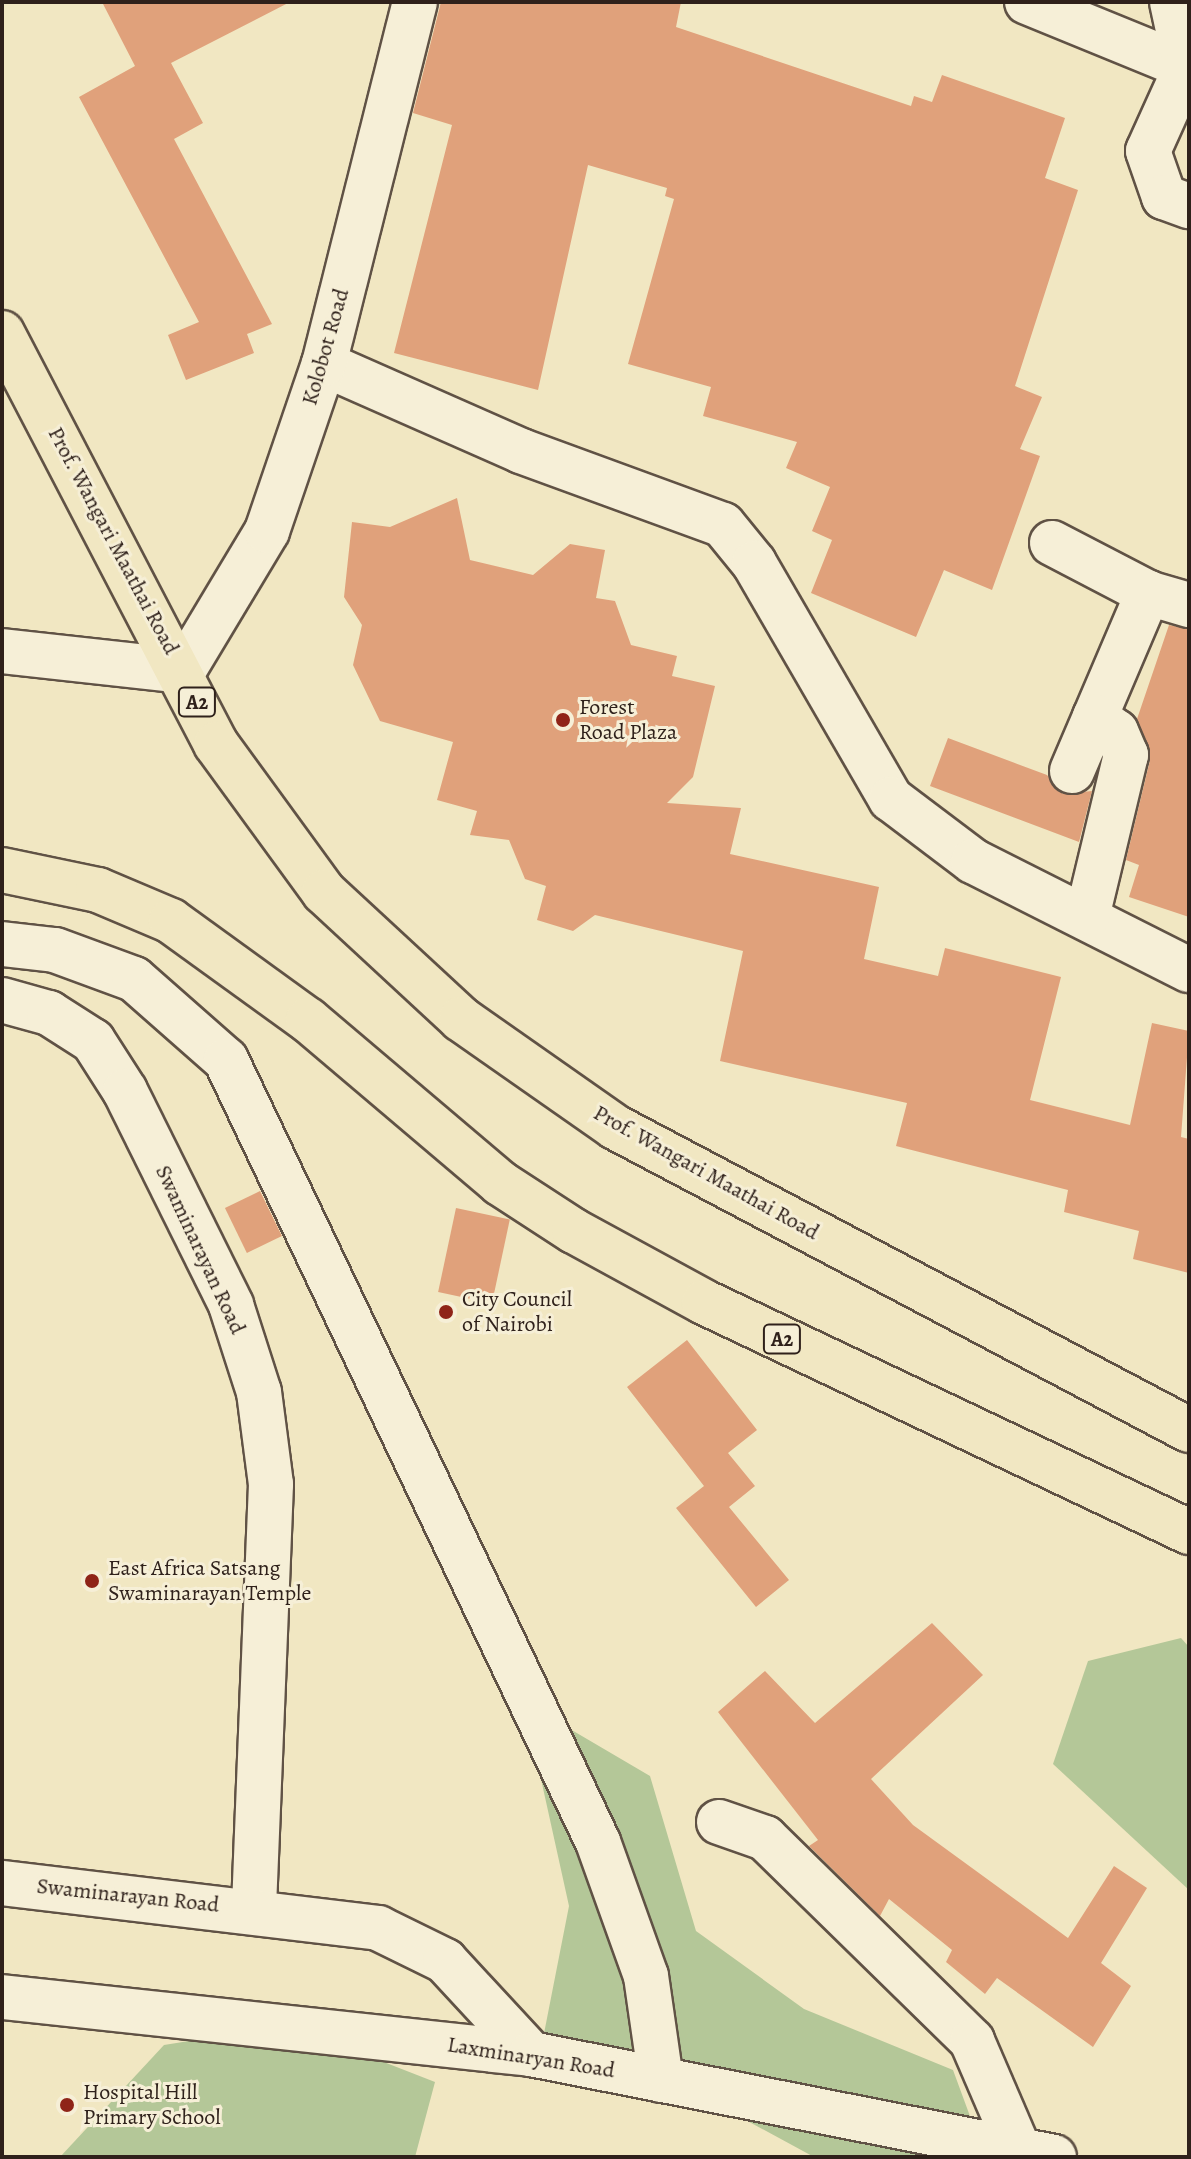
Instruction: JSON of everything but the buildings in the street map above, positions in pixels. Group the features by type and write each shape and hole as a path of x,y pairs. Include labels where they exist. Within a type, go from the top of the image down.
{"main road":[{"name":"Prof. Wangari Maathai Road","path":"2,333 183,671 216,744 324,892 461,1019 615,1127 1189,1430"},
{"name":"A2","path":"2,870 98,890 171,921 308,1020 500,1183 574,1231 704,1302 1189,1532"}],"street":[{"name":"Kolobot Road","path":"183,671 267,531 324,364 415,2"},
{"path":"1027,2 1188,67"},
{"path":"1172,2 1188,67 1148,151 1164,197 1189,206"},
{"path":"324,364 521,451 723,525 754,563 891,799 973,861 1189,970"},
{"path":"1052,543 1148,593 1189,605"},
{"path":"1072,771 1148,593"},
{"path":"2,651 183,671"},
{"path":"1087,917 1126,755 1116,732 1095,717"},
{"path":"2,944 55,950 134,979 226,1060 598,1842 646,1976 661,2080"},
{"name":"Swaminarayan Road","path":"2,1000 49,1013 93,1041 117,1079 231,1305 259,1392 271,1484 254,1909"},
{"path":"719,1822 765,1838 972,2041 1037,2154"},
{"name":"Swaminarayan Road","path":"2,1883 254,1909 378,1928 445,1961 531,2054"},
{"name":"Laxminaryan Road","path":"2,1997 531,2054 1037,2154"}],"green space":[{"path":"1181,1638 1189,1647 1189,1890 1053,1764 1088,1661"},
{"path":"524,1702 650,1776 696,1931 804,2009 953,2070 985,2157 814,2157 742,2118 539,2059 569,1906"},
{"path":"289,2025 435,2082 415,2157 60,2157 164,2045"}],"place":[{"name":"Forest Road Plaza","path":"563,720"},
{"name":"City Council of Nairobi","path":"446,1312"},
{"name":"East Africa Satsang Swaminarayan Temple","path":"92,1581"},
{"name":"Hospital Hill Primary School","path":"67,2105"}]}
